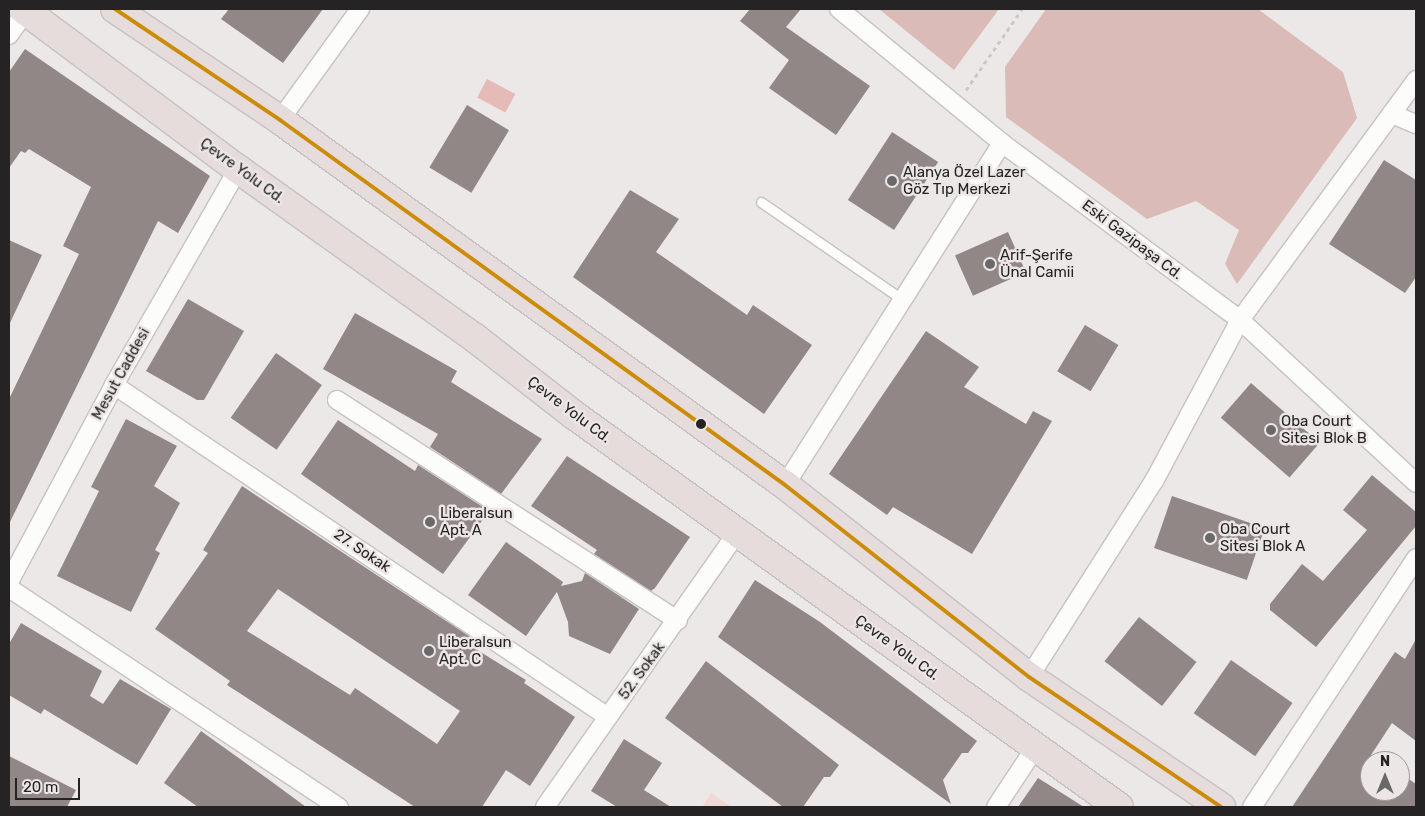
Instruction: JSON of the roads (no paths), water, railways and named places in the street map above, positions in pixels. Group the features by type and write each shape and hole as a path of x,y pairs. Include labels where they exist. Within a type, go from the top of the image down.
{"highway":[{"path":"115,9 280,120 785,485 1029,677 1221,807"},
{"name":"Çevre Yolu Cd.","path":"24,10 238,169 475,338 574,415 1119,807"}],"street":[{"path":"280,120 360,9"},
{"name":"Eski Gazipaşa Cd.","path":"839,9 1002,143 1240,320 1416,483"},
{"path":"9,35 24,10"},
{"path":"1029,677 1154,481 1240,320 1416,80"},
{"path":"1392,114 1416,124"},
{"path":"785,485 1002,143"},
{"name":"Mesut Caddesi","path":"9,582 114,385 238,169"},
{"name":"27. Sokak","path":"114,385 608,717"},
{"path":"337,400 678,621"},
{"name":"52. Sokak","path":"545,807 678,621 737,532"},
{"path":"1252,807 1416,558"},
{"path":"9,588 339,807"},
{"path":"996,807 1035,748"}],"lane":[{"path":"761,202 903,300"}],"place":[{"name":"Alanya Özel Lazer Göz Tıp Merkezi","path":"892,181"},
{"name":"Arif-Şerife Ünal Camii","path":"990,264"},
{"name":"Oba Court Sitesi Blok B","path":"1271,430"},
{"name":"Liberalsun Apt. A","path":"430,522"},
{"name":"Oba Court Sitesi Blok A","path":"1210,538"},
{"name":"Liberalsun Apt. C","path":"429,651"}]}
